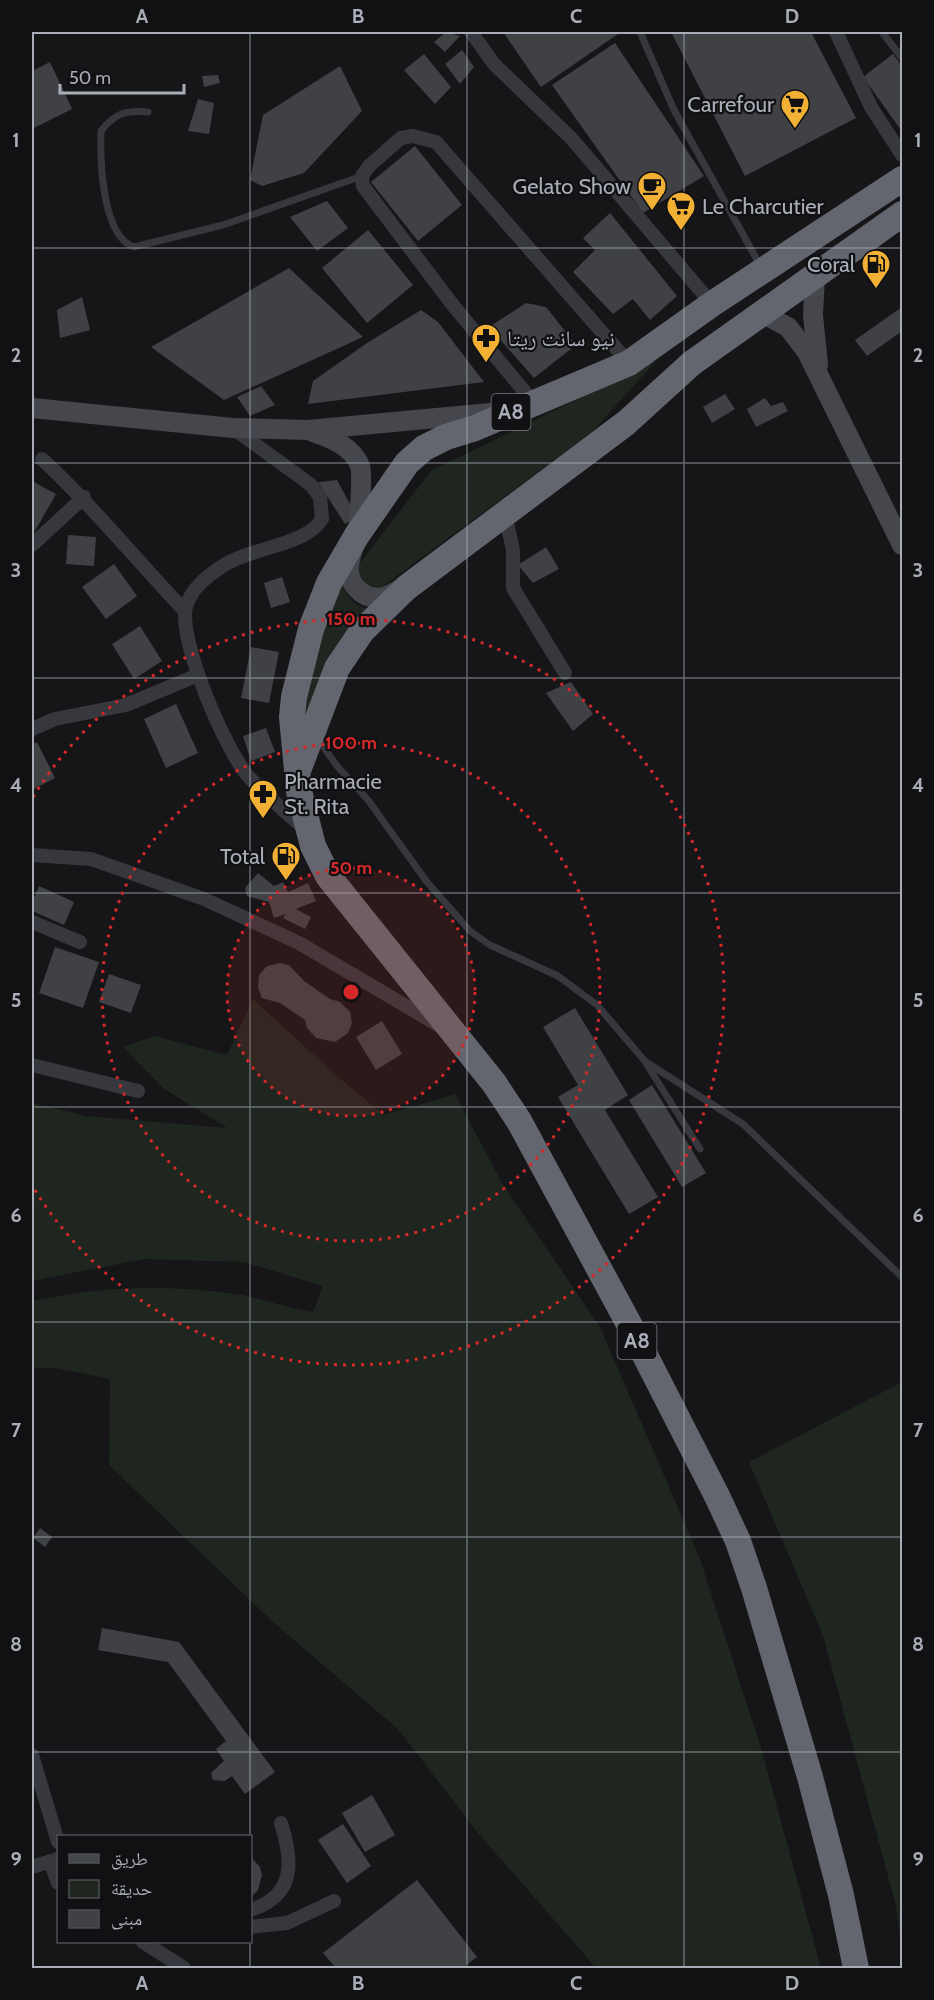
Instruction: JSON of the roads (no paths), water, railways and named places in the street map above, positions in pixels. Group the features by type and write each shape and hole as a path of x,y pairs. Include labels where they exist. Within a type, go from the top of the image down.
{"highway":[{"name":"A8","path":"856,1968 841,1895 810,1777 738,1541 629,1324 519,1121 494,1083 328,876 309,832 297,774 292,717 301,664 329,583 357,535 407,463 424,448 629,363 712,304 903,179"},
{"path":"297,774 330,682 345,656 362,631 406,588 626,423 692,363 760,312 903,214"}],"street":[{"path":"471,32 494,64 572,139 712,304"},
{"path":"836,32 878,120 903,155"},
{"path":"32,408 233,428 308,430 525,407 452,304 363,186 363,176 369,166 401,138 413,136 436,142 629,363"},
{"path":"815,276 813,315 819,371"},
{"path":"760,312 778,320 791,330 819,371 900,535"},
{"path":"233,428 311,485 320,497 322,519 313,531 303,536 244,554 223,566 202,581 190,596 185,611 198,675 215,716 244,770 309,832"},
{"path":"308,430 340,443 355,457 361,468 357,535 349,566 351,580 363,594 380,598 406,588"},
{"path":"42,459 84,497 114,536 185,611"},
{"path":"32,545 84,497"},
{"path":"505,514 513,550 513,588 565,673"},
{"path":"32,729 55,719 126,705 198,675"},
{"path":"32,855 91,859 204,898 299,943 378,987 455,1036"},
{"path":"32,922 80,942"},
{"path":"32,1065 138,1091"},
{"path":"32,1755 57,1839"},
{"path":"252,1909 271,1900 287,1882 289,1854 281,1823"},
{"path":"32,1867 54,1860 57,1877"},
{"path":"252,1927 287,1923 334,1901"},
{"path":"146,1943 184,1968"}],"lane":[{"path":"640,32 674,110 763,271"},
{"path":"882,32 903,58"},
{"path":"148,111 129,110 119,113 101,131 102,182 115,230 122,240 134,247 223,225 363,176"},
{"path":"313,729 328,755 368,800 427,882 464,925 490,945 548,970 597,1005 644,1060 700,1149"},
{"path":"644,1060 743,1124 903,1277"}],"place":[{"name":"Carrefour","path":"795,130"},
{"name":"Gelato Show","path":"652,212"},
{"name":"Le Charcutier","path":"681,232"},
{"name":"Coral","path":"876,290"},
{"name":"نيو سانت ريتا","path":"486,364"},
{"name":"Pharmacie St. Rita","path":"263,820"},
{"name":"Total","path":"286,882"}]}
